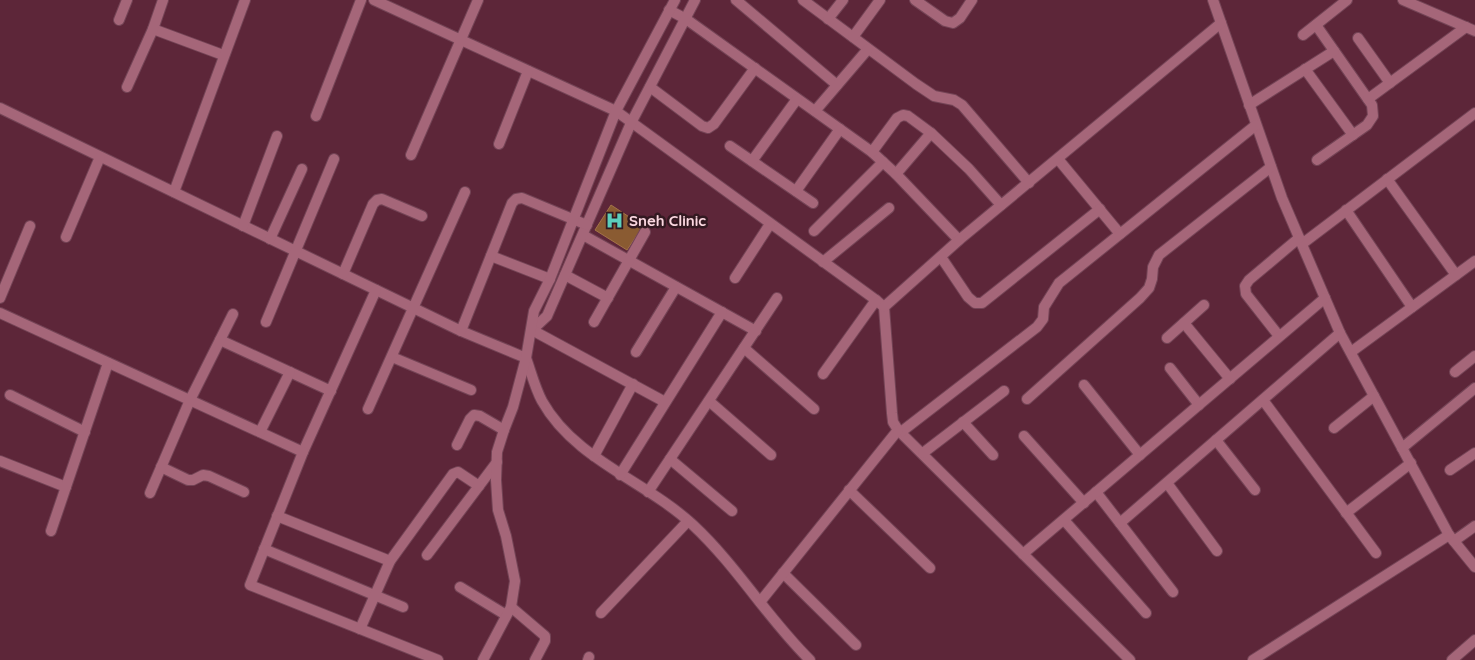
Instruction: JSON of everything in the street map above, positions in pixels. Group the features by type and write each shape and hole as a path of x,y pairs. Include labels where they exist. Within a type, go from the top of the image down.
{"street":[{"path":"119,20 127,0"},
{"path":"127,88 164,0"},
{"path":"174,192 245,0"},
{"path":"316,116 360,0"},
{"path":"374,0 616,111 880,303 893,422 899,431 1130,660"},
{"path":"411,155 478,0"},
{"path":"532,330 547,316 632,123 695,0"},
{"path":"736,0 837,85"},
{"path":"803,0 934,96 954,100 962,105 1029,183"},
{"path":"828,19 843,0"},
{"path":"853,37 880,0"},
{"path":"915,0 945,22 953,23 960,18 972,0"},
{"path":"1212,0 1282,198 1340,333 1452,538 1475,567"},
{"path":"1303,35 1347,0"},
{"path":"1368,99 1470,29 1418,3 1403,0"},
{"path":"483,660 509,611 515,581 506,536 498,510 497,452 514,407 532,330 534,311 550,279 616,111 672,5 686,19 872,152 896,174 959,240"},
{"path":"823,374 880,303 941,257 959,240 1221,23"},
{"path":"1316,25 1372,105 1372,116 1367,125 1316,160"},
{"path":"153,28 224,55"},
{"path":"1358,38 1390,83"},
{"path":"815,111 868,49"},
{"path":"1249,105 1334,52"},
{"path":"650,86 702,126 708,128 714,124 755,68"},
{"path":"1305,70 1353,134"},
{"path":"499,144 528,71"},
{"path":"752,161 797,98"},
{"path":"0,108 414,309 526,358 542,400 563,428 594,456 688,521 714,546 780,628 810,660"},
{"path":"872,152 897,118 903,115 908,116 931,133 969,169 1002,205"},
{"path":"1279,336 1246,294 1245,286 1249,280 1474,117"},
{"path":"760,602 849,490 899,431 1037,327 1043,319 1044,307 1050,295 1059,283 1256,124"},
{"path":"796,191 840,129"},
{"path":"896,174 931,133"},
{"path":"243,226 277,136"},
{"path":"730,146 813,203"},
{"path":"66,237 100,157"},
{"path":"266,322 334,159"},
{"path":"1058,159 1120,234"},
{"path":"814,232 883,162"},
{"path":"1027,399 1149,288 1152,279 1152,267 1160,255 1271,167"},
{"path":"270,239 302,169"},
{"path":"1387,179 1456,275"},
{"path":"368,409 465,192"},
{"path":"461,331 512,203 516,199 522,198 587,225"},
{"path":"343,274 372,204 377,200 382,199 422,216"},
{"path":"823,262 888,208"},
{"path":"941,257 968,297 975,303 982,304 1100,209"},
{"path":"1346,210 1412,307"},
{"path":"735,278 770,224"},
{"path":"0,298 30,226"},
{"path":"594,322 645,232"},
{"path":"582,235 756,331"},
{"path":"491,256 550,279"},
{"path":"1351,352 1475,261"},
{"path":"565,275 608,298"},
{"path":"636,352 676,287"},
{"path":"376,290 303,452 250,585 438,660"},
{"path":"648,492 777,298"},
{"path":"1023,554 1325,298"},
{"path":"1167,338 1204,305"},
{"path":"620,475 722,312"},
{"path":"0,313 303,452"},
{"path":"150,493 190,400 232,314"},
{"path":"1184,323 1230,378"},
{"path":"532,330 665,402"},
{"path":"1120,523 1340,333"},
{"path":"220,340 331,391"},
{"path":"744,348 814,409"},
{"path":"1455,372 1475,356"},
{"path":"392,358 471,390"},
{"path":"51,531 108,363"},
{"path":"1170,368 1199,405"},
{"path":"260,432 290,372"},
{"path":"594,456 633,384"},
{"path":"1084,385 1140,454"},
{"path":"1402,448 1475,388"},
{"path":"923,453 1004,392"},
{"path":"10,395 85,432"},
{"path":"1334,428 1374,396"},
{"path":"710,400 771,455"},
{"path":"1263,400 1376,553"},
{"path":"457,445 470,419 474,415 480,416 504,430"},
{"path":"963,422 993,455"},
{"path":"1024,436 1084,503"},
{"path":"1216,440 1255,490"},
{"path":"1450,470 1475,453"},
{"path":"670,460 732,511"},
{"path":"0,461 66,487"},
{"path":"427,555 497,462"},
{"path":"1346,513 1411,463"},
{"path":"161,467 188,480 193,480 203,475 209,476 244,492"},
{"path":"360,629 390,561 453,474 458,472 479,486"},
{"path":"1167,482 1217,551"},
{"path":"849,490 930,568"},
{"path":"1096,492 1173,592"},
{"path":"277,516 390,561"},
{"path":"1064,520 1146,613"},
{"path":"601,613 688,521"},
{"path":"1253,660 1452,538 1475,526"},
{"path":"264,549 403,607"},
{"path":"783,573 856,645"},
{"path":"460,587 509,611 545,636 545,641 535,660"},
{"path":"1452,660 1475,640"}],"building":[{"path":"611,205 643,226 627,250 595,230"}],"place":[{"name":"Sneh Clinic","path":"615,220"}]}
